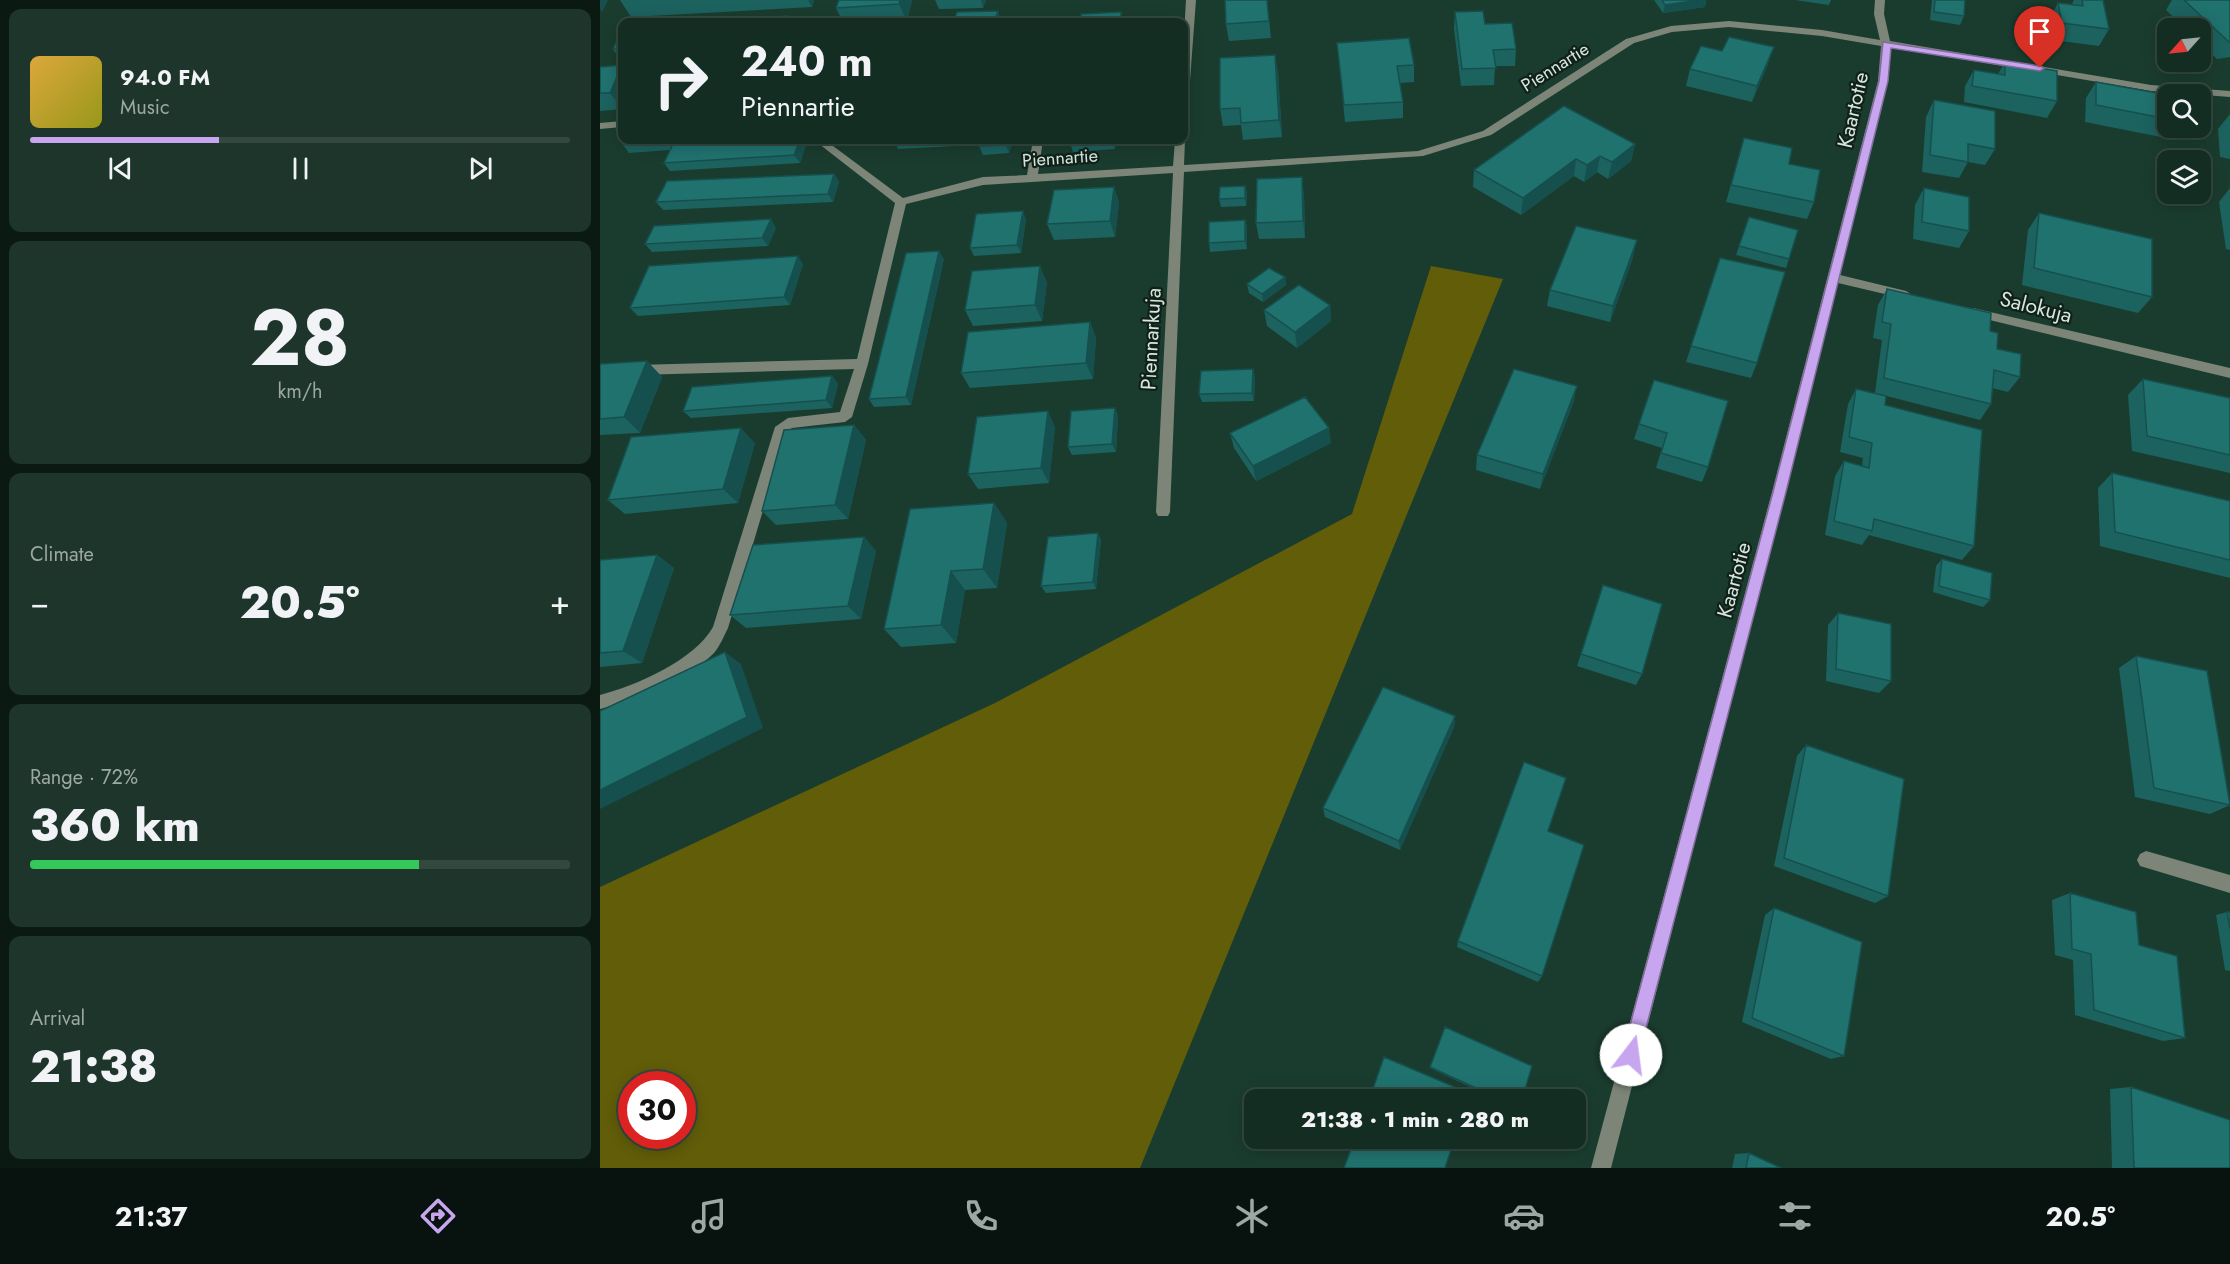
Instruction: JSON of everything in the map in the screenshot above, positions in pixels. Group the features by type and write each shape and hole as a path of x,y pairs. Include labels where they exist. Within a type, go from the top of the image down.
{"street":[{"path":"1188,40 1191,0"},
{"name":"Kaartotie","path":"1601,1168 1883,81 1886,44 1879,14 1880,0"},
{"name":"Piennartie","path":"902,202 983,181 1419,154 1487,133 1630,41 1671,29 1729,24 1822,33 2151,88 2230,94"},
{"path":"600,126 618,124"},
{"path":"600,702 608,701 646,684 694,659 708,648 720,628 780,431 789,423 844,417 862,364 902,202 824,144"},
{"path":"1032,178 1037,144"},
{"name":"Piennarkuja","path":"1162,512 1180,144"},
{"path":"1833,278 1915,298"},
{"name":"Salokuja","path":"1962,309 2230,374"},
{"path":"600,371 862,364"},
{"path":"2145,860 2230,884"}],"shaded area":[{"path":"1431,266 1503,279 1140,1168 600,1168 600,887 995,703 1352,514"}],"building":[{"path":"839,0 900,0 899,4 836,8"},
{"path":"1225,0 1267,0 1269,21 1226,24"},
{"path":"1662,0 1699,0 1665,5"},
{"path":"1935,0 1965,0 1964,16 1934,12"},
{"path":"2082,0 2103,0 2109,29 2062,23 2058,3 2083,6"},
{"path":"2184,0 2230,0 2230,42 2211,25 2211,18 2203,18"},
{"path":"998,11 995,18 955,18 957,12"},
{"path":"1483,11 1485,24 1512,23 1516,49 1493,50 1496,68 1462,69 1455,12"},
{"path":"1121,12 1121,18 1081,18 1081,14"},
{"path":"788,16 787,18 760,18"},
{"path":"1729,37 1774,47 1757,86 1690,69 1701,46 1722,51"},
{"path":"618,38 618,49 613,49"},
{"path":"1409,38 1414,65 1397,66 1403,102 1344,105 1337,43"},
{"path":"1275,55 1279,120 1241,123 1240,108 1220,109 1220,58"},
{"path":"2005,62 2057,71 2057,101 1972,86 1974,70 2005,75"},
{"path":"618,65 618,74 610,93 600,93 600,67"},
{"path":"2096,82 2157,93 2157,117 2096,105"},
{"path":"1934,100 1995,111 1995,149 1968,144 1968,162 1930,155"},
{"path":"1564,106 1635,144 1612,162 1600,156 1587,165 1576,159 1523,198 1474,170"},
{"path":"1744,138 1792,148 1789,164 1820,170 1814,202 1731,185"},
{"path":"673,144 798,144 794,155 664,163"},
{"path":"980,144 1006,144 1006,145 979,146"},
{"path":"834,174 828,194 656,202 667,181"},
{"path":"1302,177 1303,221 1256,223 1257,179"},
{"path":"1245,186 1245,198 1219,199 1220,187"},
{"path":"1114,187 1110,221 1047,224 1054,190"},
{"path":"1924,188 1969,197 1969,231 1922,222"},
{"path":"1023,211 1017,245 970,248 976,214"},
{"path":"2039,213 2152,239 2152,297 2034,268"},
{"path":"1749,217 1798,230 1789,259 1739,246"},
{"path":"771,219 762,238 645,244 654,226"},
{"path":"1245,220 1245,241 1209,243 1209,222"},
{"path":"1576,226 1637,240 1613,306 1550,290"},
{"path":"939,251 906,397 869,399 906,253"},
{"path":"798,256 784,297 630,308 649,266"},
{"path":"1720,258 1785,272 1757,363 1691,346"},
{"path":"1040,266 1035,305 965,310 972,271"},
{"path":"1269,268 1285,277 1262,294 1247,284"},
{"path":"1299,285 1330,305 1295,332 1264,310"},
{"path":"1887,289 1991,313 1990,331 1998,333 1997,349 2021,354 2020,377 1994,370 1991,404 1884,378 1891,324 1882,322"},
{"path":"1090,322 1086,363 961,373 968,332"},
{"path":"647,361 624,417 600,419 600,364"},
{"path":"1253,369 1252,393 1199,394 1201,371"},
{"path":"1514,369 1577,386 1543,474 1477,455"},
{"path":"832,376 826,400 683,411 692,387"},
{"path":"2143,379 2230,398 2230,455 2147,436"},
{"path":"1654,380 1728,401 1708,467 1661,453 1667,433 1639,424"},
{"path":"1856,389 1886,396 1885,405 1982,430 1974,546 1874,519 1872,531 1834,521 1844,461 1869,468 1872,443 1849,437"},
{"path":"1305,397 1329,428 1253,466 1230,433"},
{"path":"1115,408 1112,444 1068,447 1071,411"},
{"path":"1048,411 1041,468 968,474 977,417"},
{"path":"854,425 835,505 762,511 784,430"},
{"path":"741,428 723,489 608,500 631,437"},
{"path":"2112,473 2230,501 2230,560 2115,532"},
{"path":"994,503 983,569 951,571 941,625 884,629 910,509"},
{"path":"1098,533 1093,582 1041,586 1048,537"},
{"path":"864,537 848,606 730,615 753,545"},
{"path":"657,555 623,651 600,653 600,560"},
{"path":"1942,559 1992,573 1990,600 1939,586"},
{"path":"1603,585 1662,604 1642,674 1581,654"},
{"path":"1838,613 1891,624 1891,681 1836,669"},
{"path":"725,652 747,717 600,790 600,711"},
{"path":"2136,656 2207,671 2230,805 2154,788"},
{"path":"1383,687 1455,716 1399,841 1323,808"},
{"path":"1806,745 1904,779 1888,896 1784,858"},
{"path":"1524,762 1566,778 1548,831 1584,845 1542,976 1458,941"},
{"path":"2070,893 2136,912 2139,945 2177,956 2185,1038 2094,1010 2091,954 2072,949"},
{"path":"1774,908 1862,942 1844,1056 1752,1018"},
{"path":"2227,912 2230,912 2230,929"},
{"path":"1445,1027 1532,1066 1525,1089 1478,1089 1430,1067"},
{"path":"1384,1057 1460,1089 1373,1089"},
{"path":"2131,1087 2230,1120 2230,1168 2134,1168"},
{"path":"1351,1149 1451,1149 1445,1168 1344,1168"},
{"path":"1749,1153 1781,1168 1746,1168"}],"route":[{"path":"1631,1055 1779,492 1883,81 1886,44 2040,68"}]}
